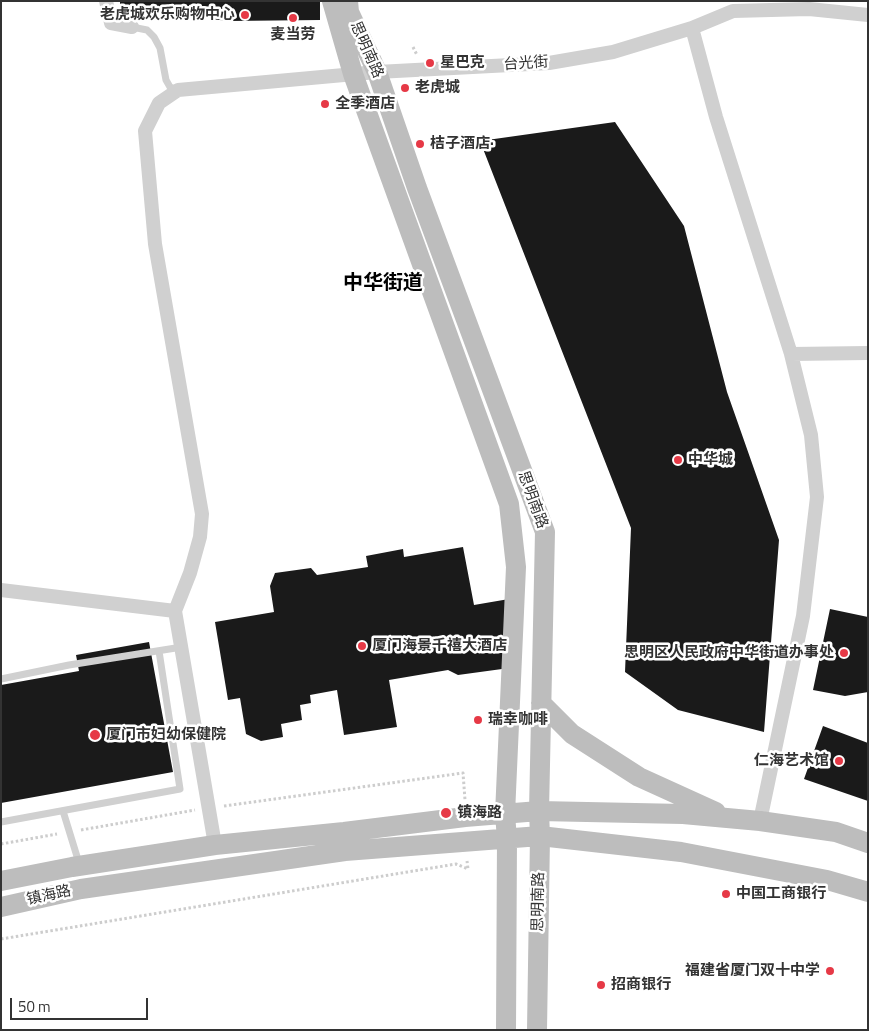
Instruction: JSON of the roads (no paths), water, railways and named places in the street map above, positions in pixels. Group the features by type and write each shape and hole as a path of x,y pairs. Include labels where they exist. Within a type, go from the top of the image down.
{"main road":[{"name":"思明南路","path":"332,1 352,74 509,504 516,567 505,814 507,839 506,1030"},
{"name":"思明南路","path":"348,1 349,12 377,72 420,197 545,532 539,811 537,1030"},
{"path":"541,703 572,734 639,776 731,818"},
{"name":"镇海路","path":"1,881 80,866 216,845 539,811 683,814 731,818 836,832 868,843"},
{"name":"镇海路","path":"1,907 81,890 345,851 540,836 681,852 827,880 868,892"}],"street":[{"path":"106,1 111,23 132,27"},
{"name":"台光街","path":"178,90 377,72 549,63 614,52 692,28 733,11 809,9 868,15"},
{"path":"692,28 716,117 791,354 811,435 817,496 803,616 760,821"},
{"path":"178,90 159,103 146,131 155,244 202,514 200,537 190,573 175,610 216,845"},
{"path":"791,354 868,353"},
{"path":"1,590 175,610"}],"lane":[{"path":"132,27 147,30 154,37 160,48 166,80 170,86 178,90"},
{"path":"1,679 69,665 182,647"},
{"path":"1,822 180,789 159,651"},
{"path":"63,811 80,866"}],"place":[{"name":"老虎城欢乐购物中心","path":"245,15"},
{"name":"麦当劳","path":"293,18"},
{"name":"星巴克","path":"430,63"},
{"name":"老虎城","path":"405,88"},
{"name":"全季酒店","path":"325,104"},
{"name":"桔子酒店·","path":"420,144"},
{"name":"中华城","path":"678,460"},
{"name":"厦门海景千禧大酒店","path":"362,646"},
{"name":"思明区人民政府中华街道办事处","path":"844,653"},
{"name":"瑞幸咖啡","path":"478,720"},
{"name":"厦门市妇幼保健院","path":"95,735"},
{"name":"仁海艺术馆","path":"839,761"},
{"name":"镇海路","path":"446,813"},
{"name":"中国工商银行","path":"726,894"},
{"name":"福建省厦门双十中学","path":"830,971"},
{"name":"招商银行","path":"601,985"}],"district":[{"name":"中华街道","path":"383,284"}]}
